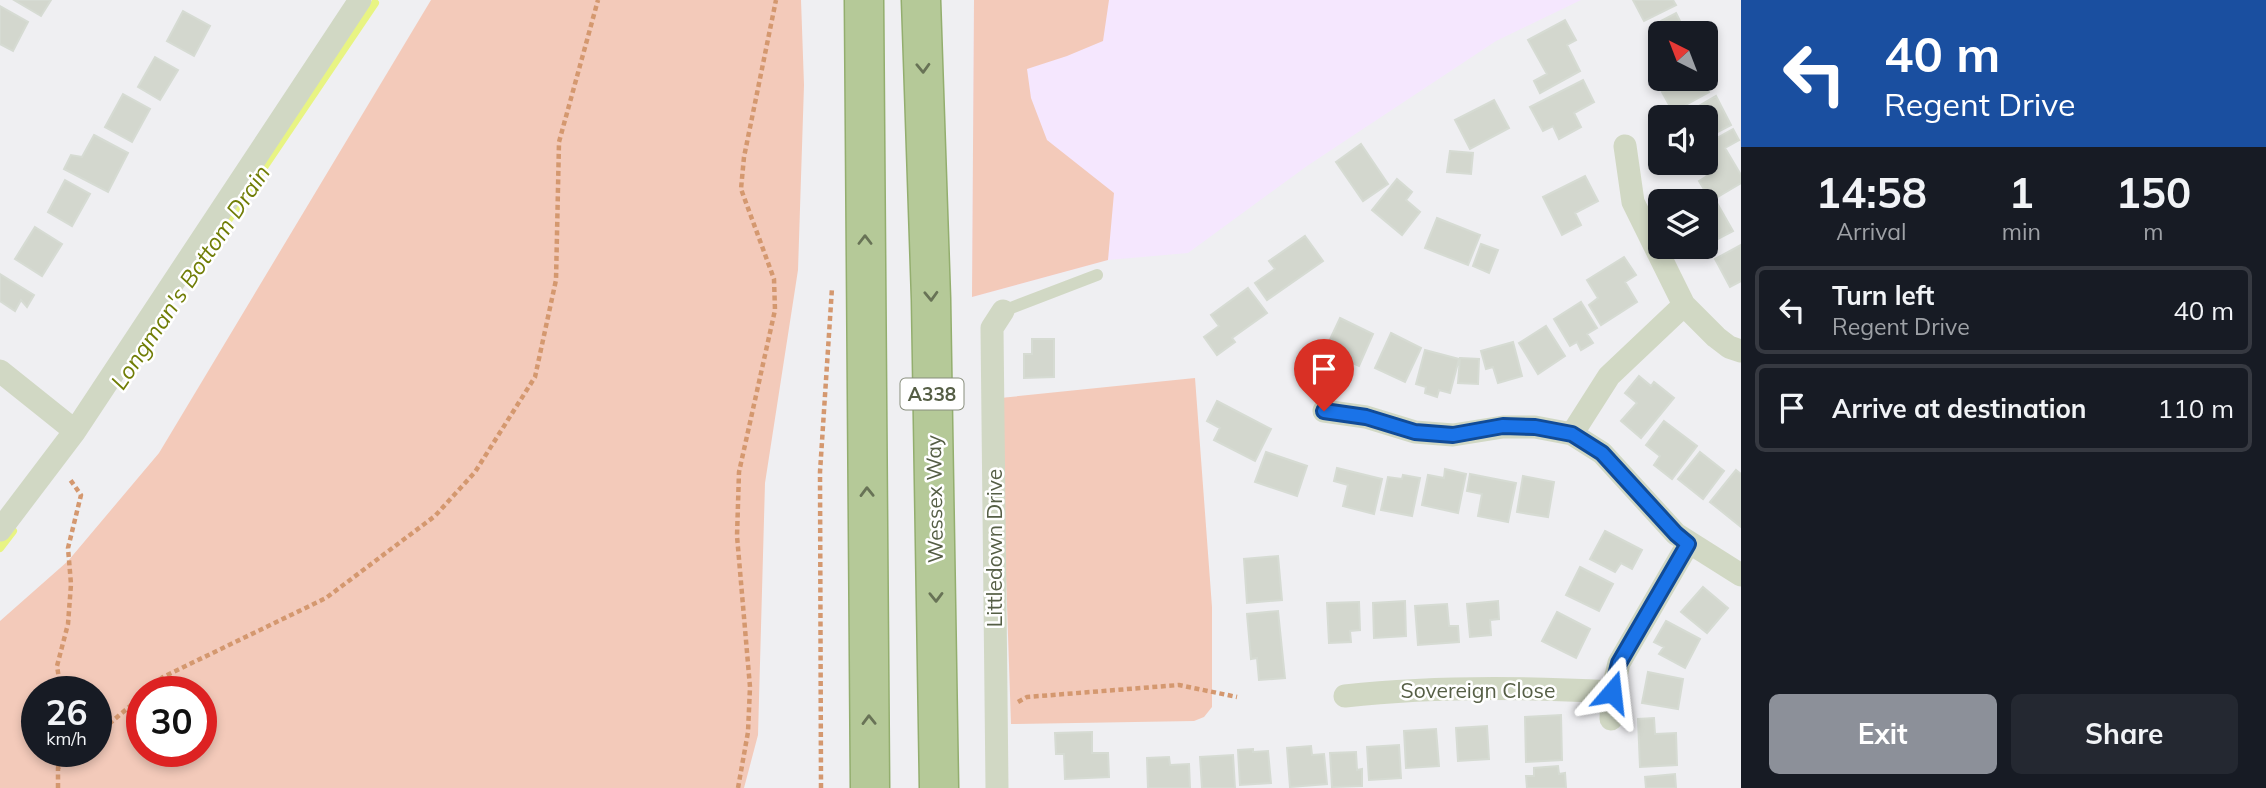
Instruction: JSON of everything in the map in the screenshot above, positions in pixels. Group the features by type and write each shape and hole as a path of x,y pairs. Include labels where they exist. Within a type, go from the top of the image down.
{"highway":[{"path":"864,0 870,788"},
{"name":"Wessex Way","path":"921,0 931,299 939,788"}],"street":[{"path":"0,530 75,430 360,0"},
{"path":"1625,146 1633,202 1684,305 1716,337 1729,347 1741,351"},
{"path":"1572,434 1609,376 1684,305"},
{"name":"Littledown Drive","path":"997,788 992,328 1003,311"},
{"path":"0,371 75,430"},
{"path":"1324,411 1366,417 1415,432 1453,435 1503,426 1572,434 1602,453 1676,534 1741,575"},
{"path":"1611,719 1612,692 1624,654 1688,544"},
{"name":"Sovereign Close","path":"1345,696 1394,691 1506,687 1612,692"}],"lane":[{"path":"1003,311 1097,275"}],"path":[{"path":"165,676 326,598 435,516 475,472 535,377 556,280 559,142 598,0"},
{"path":"738,788 748,732 750,687 737,536 739,472 775,310 774,279 741,188 748,132 776,0"},
{"path":"821,788 820,472 832,281"},
{"path":"54,458 81,495 68,548 71,584 68,624 57,666 59,676"},
{"path":"995,713 1027,697 1179,685 1237,697"},
{"path":"112,721 126,710"},
{"path":"58,768 58,788"}],"shaded area":[{"path":"431,0 801,0 804,85 798,270 765,483 758,735 744,788 0,788 0,621 68,561 159,453"},
{"path":"974,0 1581,0 1496,41 1307,166 1188,253 1108,260 972,297"},
{"path":"974,0 1109,0 1103,41 1027,69 1031,98 1047,140 1114,193 1108,260 972,297"},
{"path":"1195,378 1212,607 1212,707 1204,717 1194,721 1011,724 1000,398"}],"building":[{"path":"14,0 51,0 41,16"},
{"path":"1633,0 1673,0 1676,5 1644,21"},
{"path":"0,6 28,22 13,51 0,44"},
{"path":"183,11 210,26 194,56 167,41"},
{"path":"1676,13 1680,21 1661,21"},
{"path":"1565,20 1576,40 1567,45 1580,71 1540,93 1534,81 1547,74 1528,40"},
{"path":"155,57 178,70 160,100 138,87"},
{"path":"1583,80 1594,102 1574,113 1581,127 1559,139 1553,126 1543,131 1530,107"},
{"path":"1662,92 1709,92 1686,105 1669,105"},
{"path":"123,94 150,109 132,142 105,127"},
{"path":"1716,96 1731,125 1718,132 1718,105 1701,105"},
{"path":"1494,100 1509,128 1470,149 1455,120"},
{"path":"1733,129 1739,140 1725,148 1741,175 1741,183 1718,197 1718,189 1704,189 1699,181 1706,175 1718,175 1718,137"},
{"path":"94,135 128,153 108,192 64,169 71,155 82,157"},
{"path":"1361,144 1388,184 1363,201 1336,162"},
{"path":"1450,151 1473,153 1471,174 1447,172"},
{"path":"1585,176 1598,201 1575,213 1581,225 1562,235 1543,197"},
{"path":"1397,179 1412,192 1406,200 1420,212 1402,235 1372,210"},
{"path":"65,180 90,194 72,226 48,212"},
{"path":"1718,205 1733,231 1718,239"},
{"path":"1437,218 1480,235 1468,265 1425,248"},
{"path":"35,227 62,244 42,276 15,259"},
{"path":"1305,236 1323,261 1267,300 1255,283 1275,269 1269,261"},
{"path":"1481,244 1498,250 1489,273 1473,266"},
{"path":"1741,245 1741,281 1730,287 1715,259"},
{"path":"1624,257 1636,275 1625,282 1637,302 1601,325 1589,305 1598,298 1587,280"},
{"path":"0,274 34,295 27,307 21,300 15,311 0,301"},
{"path":"1248,288 1267,313 1232,338 1235,342 1217,355 1204,337 1219,326 1211,315"},
{"path":"1581,302 1597,328 1587,334 1593,343 1581,350 1577,342 1570,346 1554,319"},
{"path":"1340,318 1373,334 1359,366 1348,361 1345,369 1332,363 1335,355 1325,350"},
{"path":"1546,326 1565,356 1538,374 1519,343"},
{"path":"1391,333 1421,348 1405,382 1375,368"},
{"path":"1032,339 1054,339 1054,377 1024,378 1024,354 1032,354"},
{"path":"1513,342 1522,376 1498,383 1493,367 1486,369 1481,351"},
{"path":"1425,350 1459,359 1450,393 1439,390 1437,397 1425,393 1426,387 1416,384"},
{"path":"1460,358 1479,359 1478,384 1458,383"},
{"path":"1639,376 1651,386 1654,382 1674,398 1641,438 1621,421 1637,403 1625,393"},
{"path":"1217,401 1271,429 1255,461 1214,440 1220,428 1207,421"},
{"path":"1664,421 1697,446 1672,479 1654,465 1660,456 1646,445"},
{"path":"1266,452 1307,466 1297,496 1255,482"},
{"path":"1700,452 1724,471 1703,499 1678,479"},
{"path":"1337,468 1382,479 1374,514 1343,506 1348,485 1334,481"},
{"path":"1445,469 1466,474 1458,513 1422,505 1428,475 1444,478"},
{"path":"1736,470 1741,474 1741,527 1710,502"},
{"path":"1470,474 1516,483 1508,522 1478,516 1482,494 1467,491"},
{"path":"1403,475 1420,478 1412,516 1381,510 1388,477 1402,479"},
{"path":"1523,476 1554,482 1548,517 1517,512"},
{"path":"1605,531 1642,550 1632,569 1621,563 1615,572 1590,559"},
{"path":"1278,556 1282,600 1247,603 1244,559"},
{"path":"1580,567 1613,584 1599,611 1566,595"},
{"path":"1703,587 1728,608 1707,633 1681,612"},
{"path":"1405,601 1406,636 1374,638 1373,603"},
{"path":"1498,601 1499,619 1490,620 1491,635 1470,637 1467,604"},
{"path":"1359,602 1360,630 1350,631 1351,642 1329,643 1327,603"},
{"path":"1447,604 1449,626 1458,626 1459,642 1418,645 1415,606"},
{"path":"1278,611 1285,678 1259,680 1257,658 1251,659 1247,614"},
{"path":"1557,612 1590,629 1576,658 1542,641"},
{"path":"1666,621 1700,639 1685,668 1659,654 1664,647 1654,642"},
{"path":"1648,672 1683,679 1678,709 1642,703"},
{"path":"1561,715 1562,760 1526,762 1525,717"},
{"path":"1654,718 1655,734 1676,733 1677,765 1640,767 1638,719"},
{"path":"1487,726 1489,759 1458,761 1456,728"},
{"path":"1436,729 1439,766 1406,768 1404,731"},
{"path":"1092,732 1092,753 1108,753 1109,777 1065,779 1064,754 1056,754 1055,733"},
{"path":"1399,745 1401,778 1369,780 1367,747"},
{"path":"1311,746 1312,755 1324,754 1327,784 1290,787 1287,748"},
{"path":"1253,749 1253,752 1268,751 1271,783 1240,785 1238,750"},
{"path":"1356,752 1357,770 1362,769 1362,786 1332,787 1330,753"},
{"path":"1233,755 1235,788 1202,788 1200,757"},
{"path":"1169,757 1170,765 1189,764 1190,788 1148,788 1147,758"},
{"path":"1558,766 1559,774 1565,773 1566,788 1527,788 1526,776 1534,776 1534,768"},
{"path":"1675,774 1676,788 1646,788 1645,777"}],"waterway":[{"name":"Longman's Bottom Drain","path":"194,271 375,3"},
{"name":"Longman's Bottom Drain","path":"0,548 13,531"}],"route":[{"path":"1324,411 1366,417 1415,432 1453,435 1503,426 1535,427 1572,434 1602,453 1688,544 1619,663 1612,692"}]}
